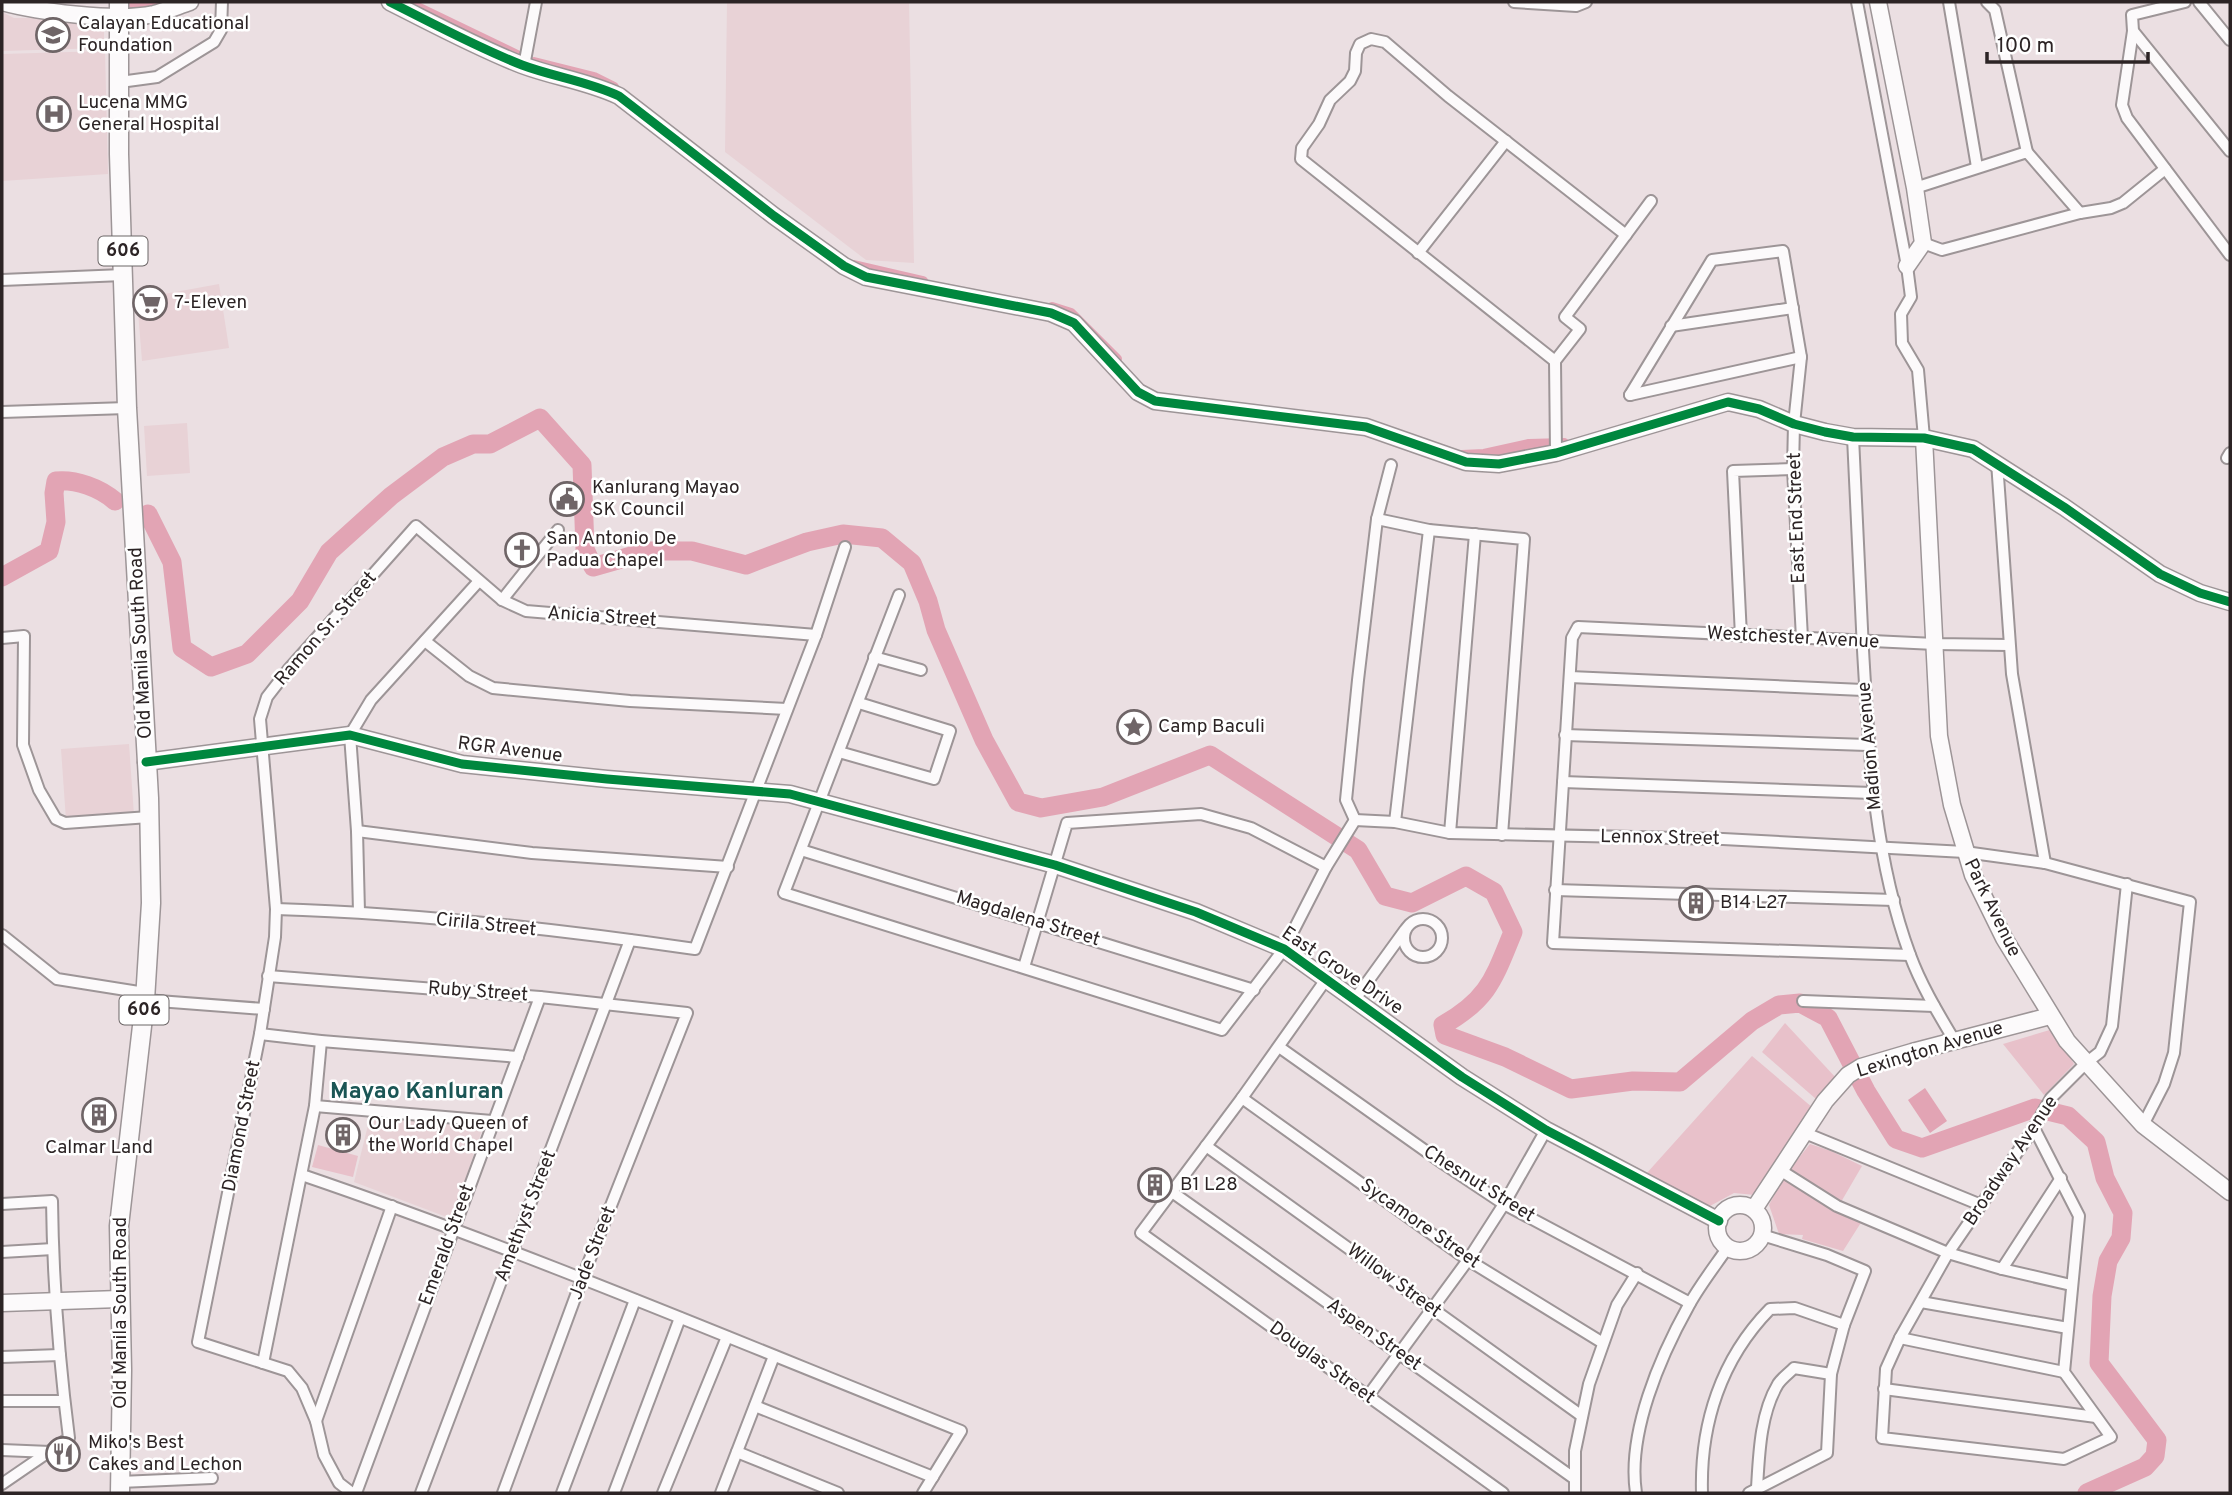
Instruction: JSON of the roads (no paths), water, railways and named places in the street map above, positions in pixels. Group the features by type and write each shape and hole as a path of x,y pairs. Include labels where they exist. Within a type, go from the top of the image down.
{"main road":[{"name":"Old Manila South Road","path":"119,9 119,154 127,408 149,817 151,903 145,996 119,1226 122,1370 120,1488"}],"street":[{"path":"2,2 31,10 119,9 152,14 190,2"},
{"path":"120,82 157,77 214,42 222,22 222,2"},
{"path":"390,2 479,47 524,66 593,84 619,96 774,216 844,266 866,277 1051,313 1074,323 1138,392 1155,401 1367,427 1466,462 1499,464 1556,453 1728,402 1759,409 1794,424 1853,437 1924,438 1973,449 1997,462 2160,574 2200,593 2230,602"},
{"path":"524,66 536,2"},
{"path":"1514,2 1576,6 1586,2"},
{"path":"1857,2 1907,266 1911,297 1901,314 1902,343 1918,369 1924,438"},
{"path":"1878,2 1915,188 1923,243 1907,266"},
{"path":"1949,2 1977,167"},
{"path":"1987,2 1995,10 2027,152 2080,213"},
{"path":"2185,2 2132,15 2133,31 2122,105 2127,118 2230,255"},
{"path":"2199,2 2230,40"},
{"path":"2133,31 2230,151"},
{"path":"1555,361 1301,159 1302,148 1319,124 1330,100 1350,81 1355,71 1356,53 1360,44 1371,39 1385,43 1626,235"},
{"path":"1418,253 1506,141"},
{"path":"1915,188 2027,152"},
{"path":"1923,243 1942,250 2080,213 2111,208 2123,203 2165,169"},
{"path":"1556,453 1555,361 1580,329 1565,317 1651,201"},
{"name":"East End Street","path":"1801,357 1630,396 1712,260 1783,251 1801,357 1794,424 1793,470 1802,638"},
{"path":"2,280 123,275"},
{"path":"1671,326 1793,308"},
{"path":"2,412 127,408"},
{"name":"Madion Avenue","path":"1853,437 1863,690 1872,793 1894,900 1910,955 1934,1006 1954,1040"},
{"name":"Park Avenue","path":"1924,438 1939,736 1952,805 1973,875 2004,938 2050,1016 2086,1063 2143,1125 2230,1192"},
{"path":"1997,462 2009,645 2045,863"},
{"path":"899,594 784,894 1222,1030 1284,949 1326,867 1355,820 1346,800 1377,519 1391,465"},
{"path":"1741,636 1733,471 1793,470"},
{"path":"1377,519 1429,530 1524,539 1502,835"},
{"name":"Anicia Street","path":"416,526 502,600 526,611 816,635"},
{"name":"Ramon Sr. Street","path":"276,909 260,719 267,697 416,526"},
{"path":"502,600 558,530"},
{"path":"1395,822 1429,530"},
{"path":"1450,833 1475,534"},
{"path":"357,831 532,853 728,867 816,635 845,547"},
{"path":"359,912 357,831 350,736 371,699 479,580"},
{"name":"Westchester Avenue","path":"1570,677 1572,638 1578,627 1935,645 2009,645"},
{"path":"2,638 23,636 23,745 39,790 55,819 65,823 149,817"},
{"path":"425,641 469,676 494,688 605,699 787,709"},
{"path":"874,656 921,670"},
{"path":"1863,690 1570,677 1553,943 1910,955"},
{"path":"839,752 934,779 950,731 859,703"},
{"path":"1565,735 1867,745"},
{"name":"RGR Avenue","path":"146,762 350,736 461,764 790,794"},
{"path":"1563,782 1872,793"},
{"name":"East Grove Drive","path":"790,794 1055,865 1196,912 1284,949 1462,1077 1546,1130 1719,1221"},
{"path":"1024,967 1067,823 1201,814 1251,828 1326,867"},
{"name":"Lennox Street","path":"1355,820 1395,822 1450,833 1723,839 1965,852 2045,863 2189,902 2174,1053 2164,1084 2143,1125"},
{"name":"Magdalena Street","path":"802,850 1254,990"},
{"name":"Cirila Street","path":"276,909 359,912 695,949 728,867"},
{"name":"Broadway Avenue","path":"2096,1417 2112,1437 2064,1459 1882,1438 1886,1369 1900,1338 1948,1253 2043,1111 2086,1063 2100,1052 2112,1027 2127,884"},
{"path":"1555,890 1894,900"},
{"name":"Diamond Street","path":"263,1363 198,1342 260,1034 275,937 276,909"},
{"path":"1355,999 1406,928"},
{"path":"2,935 57,979 145,996 264,1009"},
{"name":"Amethyst Street","path":"421,1493 630,940"},
{"name":"Ruby Street","path":"268,976 540,997 687,1013"},
{"path":"1172,1192 1327,978"},
{"name":"Emerald Street","path":"354,1493 540,997"},
{"path":"1803,1001 1934,1006"},
{"name":"Jade Street","path":"503,1493 582,1279 687,1013"},
{"name":"Lexington Avenue","path":"1754,1209 1825,1101 1855,1071 1954,1040 2050,1016"},
{"path":"260,1034 517,1057"},
{"path":"321,1041 315,1106 263,1363 288,1371 302,1388 316,1421 324,1455 339,1483 354,1493"},
{"name":"Chesnut Street","path":"1279,1047 1504,1204 1690,1303"},
{"name":"Sycamore Street","path":"1242,1098 1468,1260 1603,1343"},
{"path":"315,1106 492,1121"},
{"path":"2034,1128 2079,1216 2064,1372 2096,1417"},
{"path":"1368,1395 1468,1260 1546,1130"},
{"path":"1805,1133 1981,1205"},
{"name":"Willow Street","path":"1206,1146 1582,1416"},
{"path":"1780,1170 1837,1206 1948,1253 2002,1269 2071,1284"},
{"path":"302,1175 513,1251 961,1432 923,1493"},
{"path":"2002,1269 2060,1178"},
{"name":"Douglas Street","path":"1172,1192 1140,1233 1503,1493"},
{"name":"Aspen Street","path":"1172,1192 1574,1479"},
{"path":"2,1204 52,1201 60,1355 69,1438 2,1484"},
{"path":"1742,1205 1754,1209 1762,1222 1762,1235 1754,1246 1748,1249 1735,1250 1728,1247 1719,1236 1719,1221 1731,1207 1742,1205"},
{"path":"316,1421 392,1206"},
{"path":"1753,1491 1827,1453 1831,1374 1844,1325 1865,1271 1827,1255 1762,1235"},
{"path":"1636,1493 1639,1436 1652,1383 1690,1303 1728,1247"},
{"path":"2,1252 53,1249"},
{"path":"1575,1493 1575,1451 1582,1416 1617,1305 1637,1273"},
{"path":"2,1303 119,1299"},
{"path":"562,1493 635,1300"},
{"path":"1921,1302 2067,1328"},
{"path":"1702,1493 1701,1462 1710,1409 1731,1359 1752,1327 1770,1309 1795,1308 1844,1325"},
{"path":"614,1493 680,1318"},
{"path":"663,1493 727,1337"},
{"path":"1900,1338 2064,1372"},
{"path":"2,1357 60,1355"},
{"path":"721,1493 774,1356"},
{"path":"1753,1491 1768,1411 1779,1384 1794,1368 1831,1374"},
{"path":"1884,1389 2096,1417"},
{"path":"2,1401 64,1401"},
{"path":"755,1406 933,1478"},
{"path":"2,1450 50,1452"},
{"path":"737,1452 838,1493"},
{"path":"120,1488 212,1478"}],"waterway":[{"path":"133,6 172,2"},
{"path":"407,2 517,55"},
{"path":"534,62 594,77 614,87"},
{"path":"854,265 923,281"},
{"path":"1052,307 1071,313 1117,359"},
{"path":"148,514 172,562 182,648 211,667 247,654 300,601 329,552 391,496 443,457 473,444 490,444 540,418 582,465 585,549 593,567 649,551 692,551 746,565 807,542 843,534 882,538 912,563 928,601 936,630 984,740 1018,802 1041,808 1103,797 1210,755 1358,850 1385,896 1412,903 1466,876 1494,892 1513,932 1488,986 1471,1006 1443,1025 1445,1035 1505,1057 1571,1089 1633,1081 1680,1082 1752,1021 1779,1005 1800,1003 1828,1018 1866,1091 1896,1139 1922,1148 2035,1108 2068,1116 2096,1142 2105,1178 2123,1213 2121,1238 2108,1261 2102,1296 2099,1363 2157,1440 2155,1456 2145,1467 2087,1493"},
{"path":"1462,455 1484,454 1529,444 1564,443"},
{"path":"2,577 49,551 56,522 56,481 87,485 115,501"}],"place":[{"name":"Calayan Educational Foundation","path":"53,35"},
{"name":"Lucena MMG General Hospital","path":"54,114"},
{"name":"7-Eleven","path":"150,303"},
{"name":"Kanlurang Mayao SK Council","path":"567,499"},
{"name":"San Antonio De Padua Chapel","path":"522,550"},
{"name":"Camp Baculi","path":"1134,727"},
{"name":"B14 L27","path":"1696,903"},
{"name":"Calmar Land","path":"99,1115"},
{"name":"Our Lady Queen of the World Chapel","path":"343,1135"},
{"name":"B1 L28","path":"1155,1185"},
{"name":"Miko's Best Cakes and Lechon","path":"63,1454"}],"district":[{"name":"Mayao Kanluran","path":"417,1092"}]}
